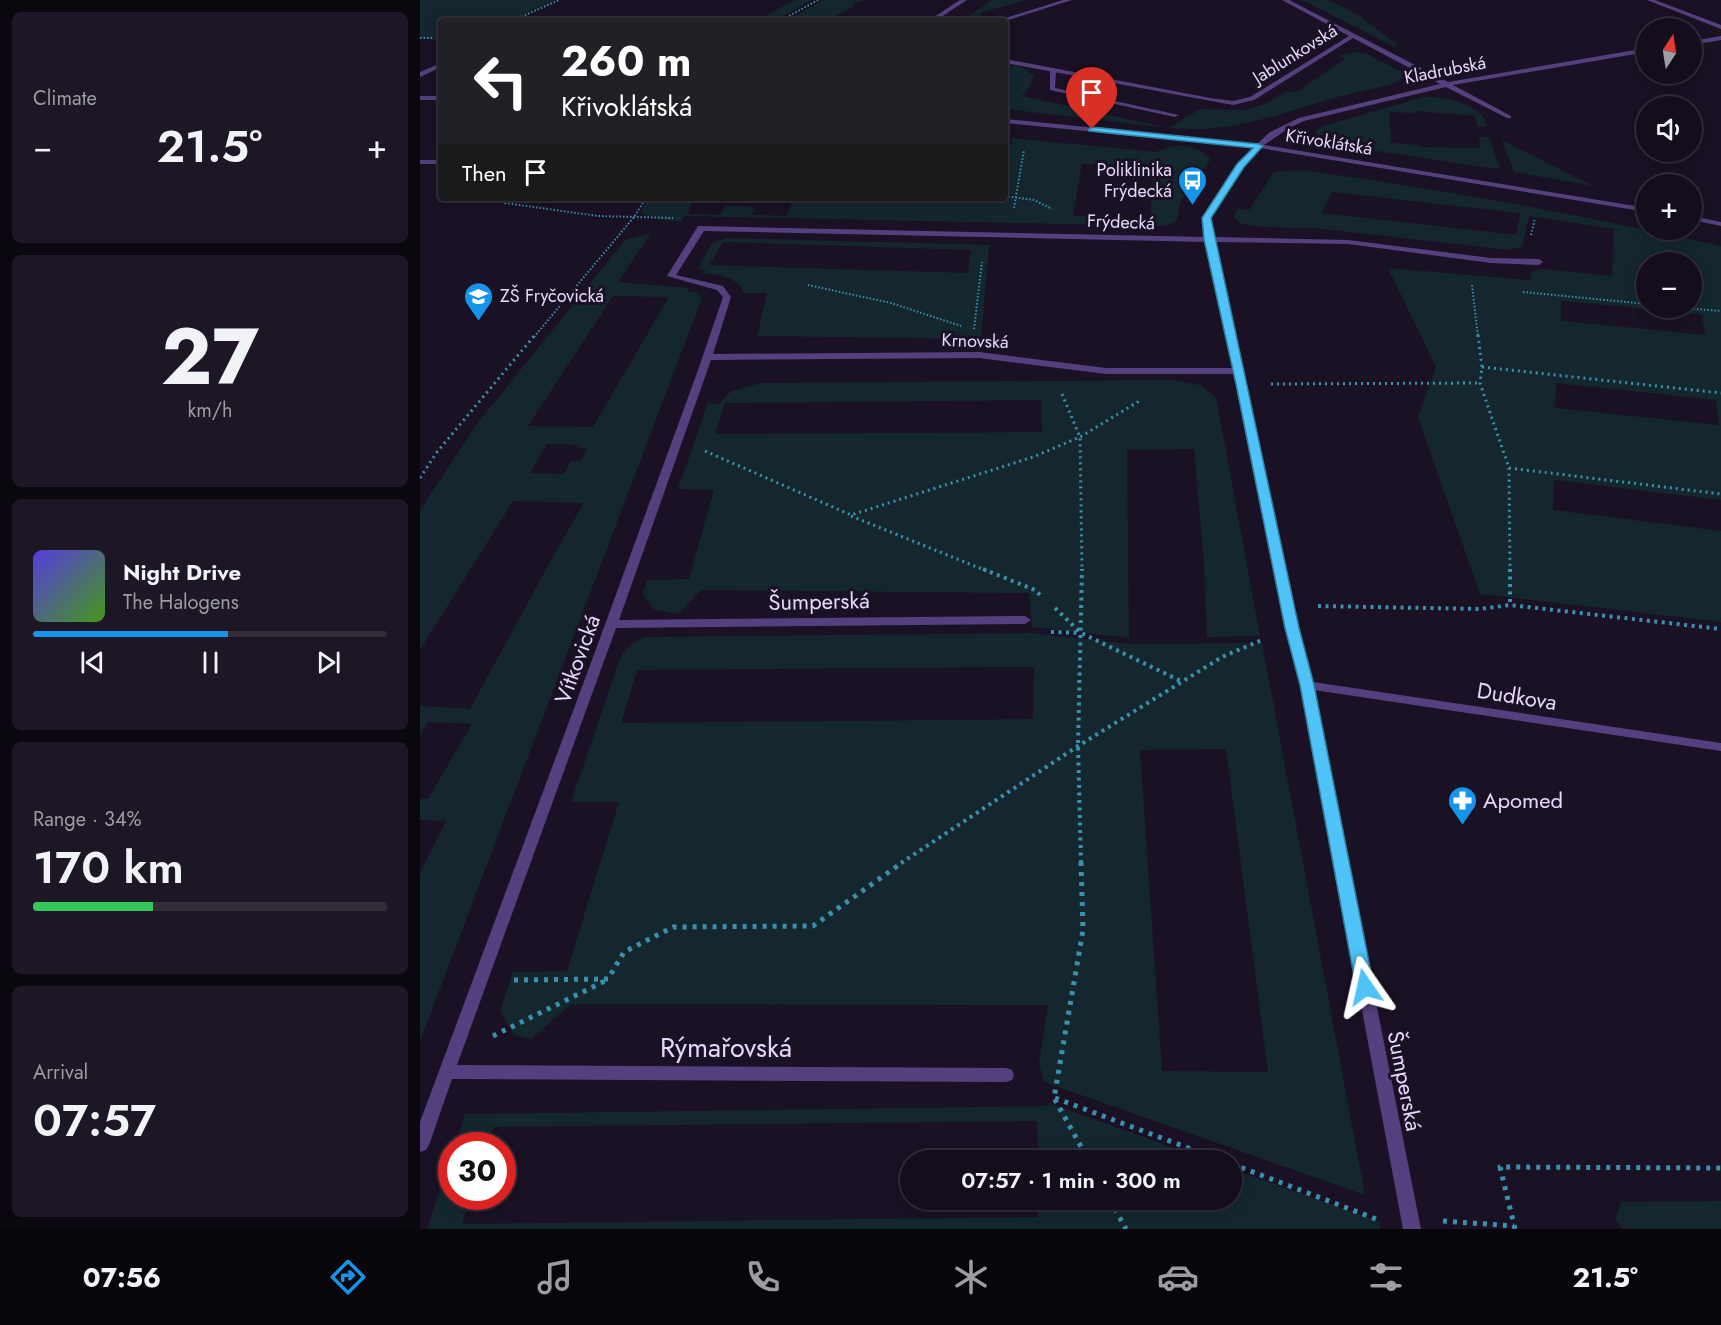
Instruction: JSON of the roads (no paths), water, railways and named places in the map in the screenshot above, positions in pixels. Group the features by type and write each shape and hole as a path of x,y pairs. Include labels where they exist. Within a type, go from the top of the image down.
{"street":[{"path":"936,18 964,0"},
{"path":"1008,18 1069,0"},
{"path":"1285,0 1509,117"},
{"path":"1650,0 1721,27"},
{"name":"Jablunkovská","path":"1008,62 1210,100 1233,102 1252,99 1354,35"},
{"path":"1702,41 1721,38"},
{"name":"Kladrubská","path":"1259,146 1286,125 1405,92 1636,52"},
{"path":"420,75 438,66"},
{"path":"1053,70 1052,89 1175,115"},
{"path":"420,98 438,98"},
{"name":"Křivoklátská","path":"1008,121 1259,146 1636,208"},
{"name":"Šumperská","path":"1259,146 1240,165 1206,218 1293,635 1307,685 1411,1224"},
{"path":"420,162 438,162"},
{"path":"1702,220 1721,224"},
{"name":"Frýdecká","path":"701,228 1349,242 1470,257 1539,262"},
{"name":"Vítkovická","path":"420,1145 612,624 676,438 709,357 727,297 720,288 671,276 701,228"},
{"name":"Krnovská","path":"709,357 979,355 1106,372 1240,378"},
{"name":"Šumperská","path":"612,624 1026,620"},
{"name":"Dudkova","path":"1307,685 1721,747"},
{"name":"Rýmařovská","path":"449,1064 1006,1075"}],"place":[{"name":"Poliklinika Frýdecká","path":"1193,206"},
{"name":"ZŠ Fryčovická","path":"479,322"},
{"name":"Apomed","path":"1462,826"}]}
